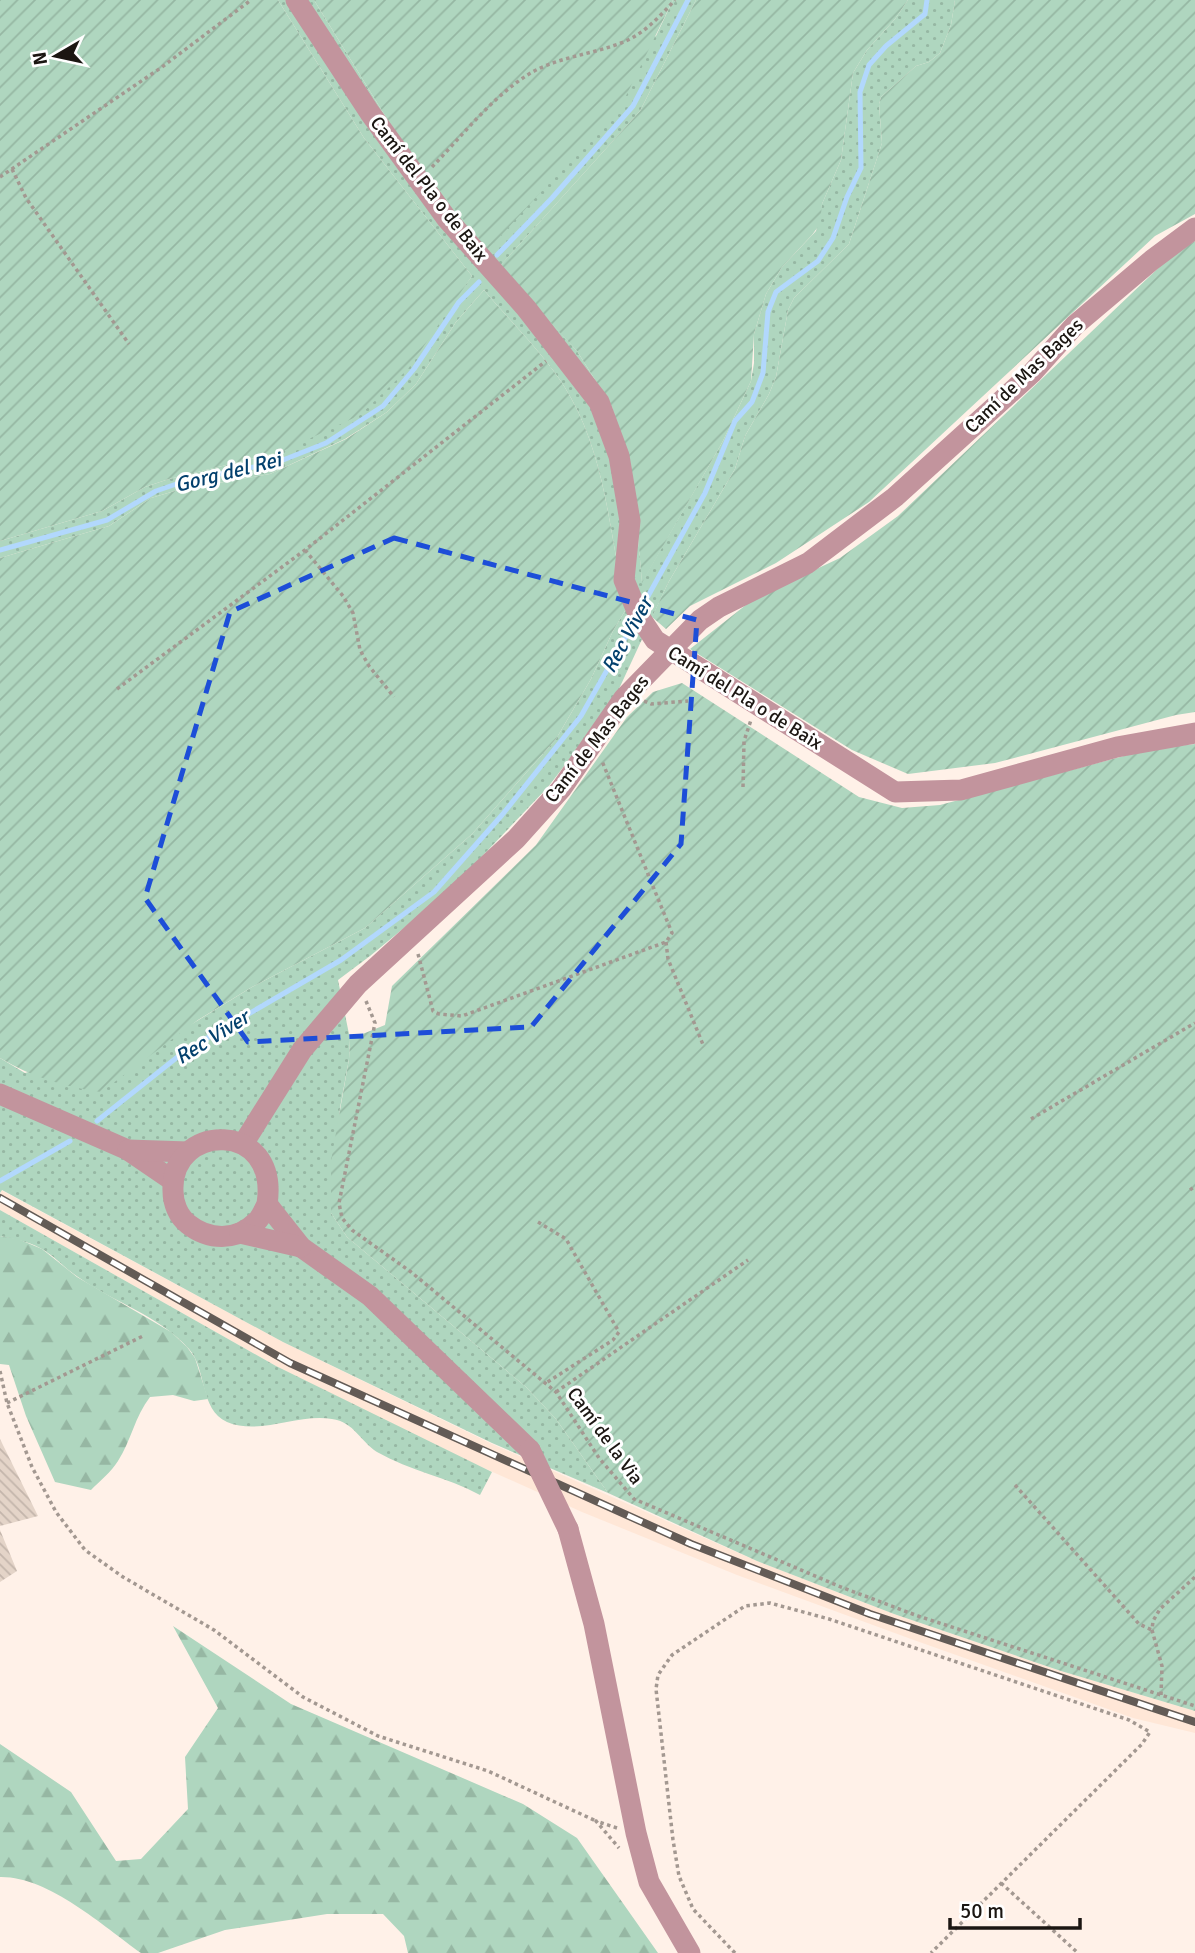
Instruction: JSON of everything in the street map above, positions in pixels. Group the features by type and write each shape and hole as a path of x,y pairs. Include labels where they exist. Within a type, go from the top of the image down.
{"street":[{"name":"Camí del Pla o de Baix","path":"296,0 370,113 447,219 526,308 599,402 619,456 630,521 624,580 639,616 662,645 895,792 961,790 1116,747 1195,733"},
{"name":"Camí de Mas Bages","path":"243,1144 302,1050 358,984 516,839 561,789 624,698 653,667 662,645 719,607 808,563 895,496 1032,373 1075,325 1152,260 1195,229"},
{"path":"0,1094 128,1150 172,1180"},
{"path":"240,1234 257,1222 267,1204 270,1187 266,1169 257,1154 243,1144 224,1139 204,1142 188,1152 178,1164 172,1180 173,1201 183,1219 199,1233 219,1237 240,1234 301,1247"},
{"path":"128,1150 188,1152"},
{"path":"267,1204 301,1247 370,1296 530,1450 568,1530 594,1623 636,1833 649,1882 690,1953"}],"path":[{"path":"0,177 162,67 251,0"},
{"path":"419,181 496,101 527,75 552,62 623,43 652,24 675,0"},
{"path":"12,169 26,198 129,344"},
{"path":"117,689 305,550 558,351"},
{"path":"305,550 343,596 353,613 360,650 394,697"},
{"path":"653,667 652,686 642,701 651,704 688,701"},
{"path":"743,787 744,741 757,705"},
{"path":"420,948 417,956 433,1011 462,1016 666,942 672,933 600,756"},
{"path":"666,942 668,959 704,1047"},
{"name":"Camí de la Via","path":"358,984 374,1023 339,1203 342,1218 352,1230 411,1272 556,1392 599,1458 634,1499 841,1587 974,1636 1195,1706"},
{"path":"1031,1119 1195,1023"},
{"path":"1190,1190 1195,1186"},
{"path":"538,1222 566,1239 619,1332 613,1340 546,1383"},
{"path":"556,1392 748,1260"},
{"path":"7,1403 145,1335"},
{"path":"0,1371 7,1403 32,1466 56,1512 85,1550 123,1577 214,1630 303,1697 378,1735 488,1771 596,1821"},
{"path":"1015,1485 1139,1624 1152,1630"},
{"path":"1161,1695 1162,1666 1152,1630 1153,1621 1160,1609 1195,1577"},
{"path":"735,1953 693,1909 679,1876 656,1689 659,1675 672,1655 745,1606 770,1604 829,1619 1129,1720 1150,1732 1142,1744 931,1953"},
{"path":"1001,1883 1078,1953"}],"highlighted area":[{"path":"394,538 697,620 681,844 531,1027 248,1042 145,898 230,612"}],"shaded area":[{"path":"1,1190 283,1342 492,1444 757,1561 894,1614 1061,1671 1195,1711 1195,1733 1133,1718 737,1575 582,1512 448,1452 276,1366 0,1210"}],"green space":[{"path":"0,0 278,0 364,138 472,276 408,369 360,415 283,451 169,479 145,487 102,511 0,541"},
{"path":"278,0 314,0 403,145 656,36 673,0 696,0 640,111 500,266 577,351 612,407 636,513 642,582 723,441 751,381 754,334 766,294 782,267 816,231 822,204 841,160 853,73 867,50 908,0 955,0 951,25 940,53 929,62 916,66 881,97 879,104 882,143 849,244 794,298 788,310 776,377 769,394 745,436 735,469 668,583 612,704 548,787 450,890 338,980 350,1039 340,1108 331,1213 347,1237 526,1387 556,1419 608,1493 492,1443 283,1342 2,1190 0,1193 0,1058 25,1073 192,1024 252,987 365,928 472,834 556,739 591,679 626,609 600,475 583,423 553,371 484,290 456,322 416,384 387,412 345,439 270,474 178,490 151,498 109,526 0,558 0,541 102,511 145,487 169,479 283,451 449,307 472,276 364,138"},
{"path":"314,0 673,0 623,102 488,250 403,145"},
{"path":"696,0 908,0 867,50 853,73 841,160 822,204 820,224 782,267 766,294 754,334 751,381 723,441 642,583 636,513 612,407 577,351 499,267 640,111"},
{"path":"955,0 1195,0 1195,214 1155,236 869,502 776,563 690,606 666,629 652,617 668,583 735,469 745,436 769,394 776,377 788,310 794,298 849,244 882,143 879,104 881,97 916,66 929,62 940,53 951,25"},
{"path":"1195,241 1195,712 995,763 908,774 852,750 690,649 756,597 840,558 898,516 1172,255"},
{"path":"484,290 553,371 583,423 600,475 626,609 591,679 556,739 472,834 365,928 252,987 198,1020 101,1092 49,1080 0,1058 0,558 109,526 151,498 178,490 270,474 346,439 387,412 416,384 456,322"},
{"path":"682,683 859,797 902,808 940,805 1150,749 1195,744 1195,1711 1061,1671 894,1614 757,1561 608,1493 556,1419 526,1387 347,1237 331,1213 331,1161 350,1039 385,1025 392,986 536,845 627,717 653,692"},
{"path":"0,1210 276,1366 492,1472 480,1495 377,1452 352,1428 340,1421 319,1418 253,1427 227,1422 212,1408 195,1357 177,1337 150,1318 92,1286 40,1248 0,1236"},
{"path":"0,1236 18,1239 42,1249 77,1277 171,1332 195,1358 208,1399 194,1401 173,1395 150,1397 140,1412 118,1461 91,1490 55,1482 26,1416 9,1365 0,1364"},
{"path":"173,1626 291,1704 523,1804 577,1838 658,1953 408,1953 404,1936 383,1914 327,1914 225,1930 158,1953 141,1953 56,1893 18,1879 0,1877 0,1744 71,1792 116,1861 141,1859 188,1809 185,1757 218,1708"}],"building":[{"path":"0,1439 38,1516 0,1526"},
{"path":"0,1530 17,1571 0,1582"}],"waterway":[{"name":"Gorg del Rei","path":"497,255 552,198 633,106 688,0"},
{"name":"Rec Viver","path":"642,607 705,493 735,421 752,402 763,373 768,312 776,292 818,261 833,238 847,197 861,168 860,92 869,65 886,46 925,14 927,0"},
{"name":"Gorg del Rei","path":"0,550 107,520 156,491 185,481 278,462 326,443 383,406 414,369 459,302 479,282"},
{"name":"Rec Viver","path":"97,1121 185,1051 341,960 434,892 502,815 581,716 636,619"},
{"name":"Rec Viver","path":"0,1181 70,1141"}],"railway":[{"path":"0,1198 290,1363 691,1544 870,1614 1195,1722"}]}
